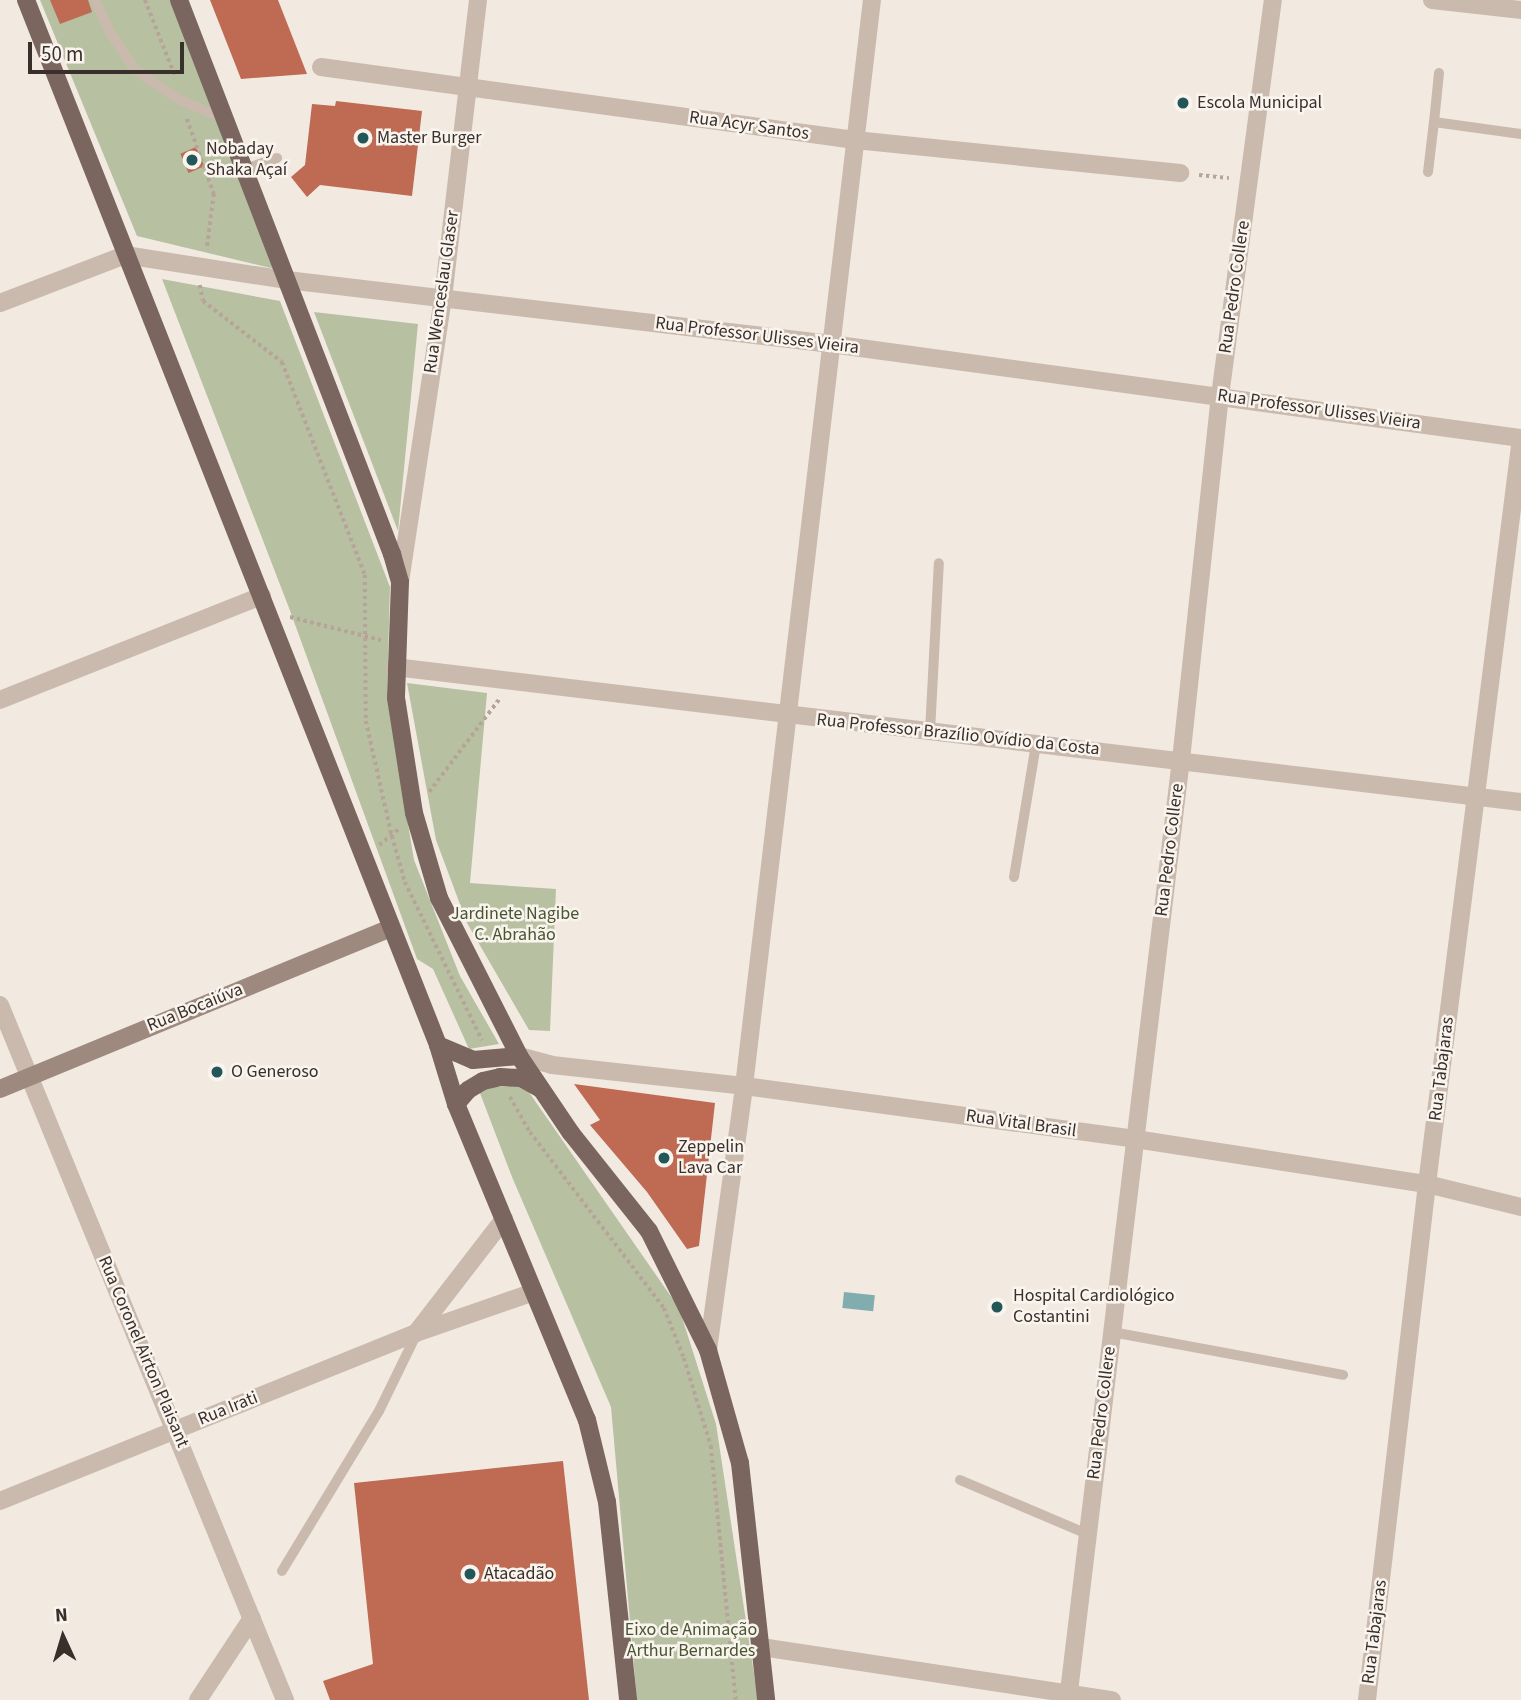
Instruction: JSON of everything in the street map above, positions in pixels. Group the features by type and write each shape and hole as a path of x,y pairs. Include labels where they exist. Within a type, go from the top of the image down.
{"main road":[{"path":"26,0 438,1045 456,1104 587,1420 607,1502 628,1700"},
{"path":"179,0 347,429 400,582 396,698 414,813 439,898 538,1088 649,1231 708,1350 740,1463 766,1700"},
{"name":"Rua Bocaiúva","path":"0,1089 391,928"},
{"path":"438,1045 454,1055 473,1060 519,1056"},
{"path":"456,1104 468,1090 483,1081 500,1077 521,1078 538,1088"}],"street":[{"name":"Rua Wenceslau Glaser","path":"400,582 443,298 478,0"},
{"path":"708,1350 744,1086 872,0"},
{"name":"Rua Pedro Collere","path":"1068,1697 1181,760 1220,396 1273,0"},
{"path":"1432,0 1521,10"},
{"name":"Rua Acyr Santos","path":"321,67 855,140 1180,173"},
{"name":"Rua Professor Ulisses Vieira","path":"0,303 125,255 288,280 831,344 1521,438"},
{"name":"Rua Tabajaras","path":"1367,1700 1427,1184 1521,438"},
{"path":"0,700 265,604"},
{"name":"Rua Professor Brazílio Ovídio da Costa","path":"395,667 1521,803"},
{"name":"Rua Coronel Airton Plaisant","path":"0,1005 285,1700"},
{"name":"Rua Vital Brasil","path":"519,1056 552,1065 744,1086 1135,1139 1427,1184 1521,1207"},
{"path":"416,1333 504,1219"},
{"name":"Rua Irati","path":"0,1502 416,1333 534,1292"},
{"path":"198,1700 252,1618"},
{"path":"761,1647 1068,1697 1112,1700"}],"lane":[{"path":"95,0 110,32 135,70 182,101 227,119"},
{"path":"1428,172 1439,73"},
{"path":"1434,122 1521,134"},
{"path":"246,169 277,158"},
{"path":"930,732 939,563"},
{"path":"1014,877 1036,744"},
{"path":"1112,1332 1343,1375"},
{"path":"282,1572 379,1411 416,1333"},
{"path":"960,1480 1087,1534"}],"path":[{"path":"145,0 177,79"},
{"path":"188,122 214,194 207,248"},
{"path":"1180,173 1249,180"},
{"path":"200,290 203,301 282,362 365,575 366,721 392,836 405,882 485,1045"},
{"path":"265,604 397,643"},
{"path":"363,854 392,836 414,813 512,682"},
{"path":"507,1092 530,1132 639,1271 664,1308 684,1358 711,1446 736,1700"}],"green space":[{"path":"40,0 172,0 279,270 137,236"},
{"path":"162,279 280,301 390,587 387,696 414,860 460,976 499,1044 469,1049 433,969 417,959 289,608"},
{"path":"314,312 418,324 398,531"},
{"name":"Jardinete Nagibe C. Abrahão","path":"407,683 487,693 470,883 556,889 550,1031 529,1030 467,923 436,840"},
{"name":"Eixo de Animação Arthur Bernardes","path":"524,1085 679,1308 716,1424 758,1700 637,1700 611,1407 512,1177 478,1088"}],"water":[{"path":"844,1292 875,1295 873,1311 842,1308"}],"building":[{"path":"50,0 88,0 92,12 60,24"},
{"path":"210,0 278,0 307,74 241,79"},
{"name":"Master Burger","path":"336,101 422,111 412,196 320,185 307,197 291,177 305,165 312,104 335,106"},
{"name":"Nobaday Shaka Açaí","path":"196,147 204,166 189,173 180,154"},
{"name":"Zeppelin Lava Car","path":"574,1084 715,1103 699,1246 687,1249 647,1192 590,1125 600,1120"},
{"name":"Atacadão","path":"563,1461 589,1700 330,1700 323,1681 373,1664 354,1483"}],"place":[{"name":"Escola Municipal","path":"1183,103"},
{"name":"Master Burger","path":"363,138"},
{"name":"Nobaday Shaka Açaí","path":"192,160"},
{"name":"O Generoso","path":"217,1072"},
{"name":"Zeppelin Lava Car","path":"664,1158"},
{"name":"Hospital Cardiológico Costantini","path":"997,1307"},
{"name":"Atacadão","path":"470,1574"}]}
